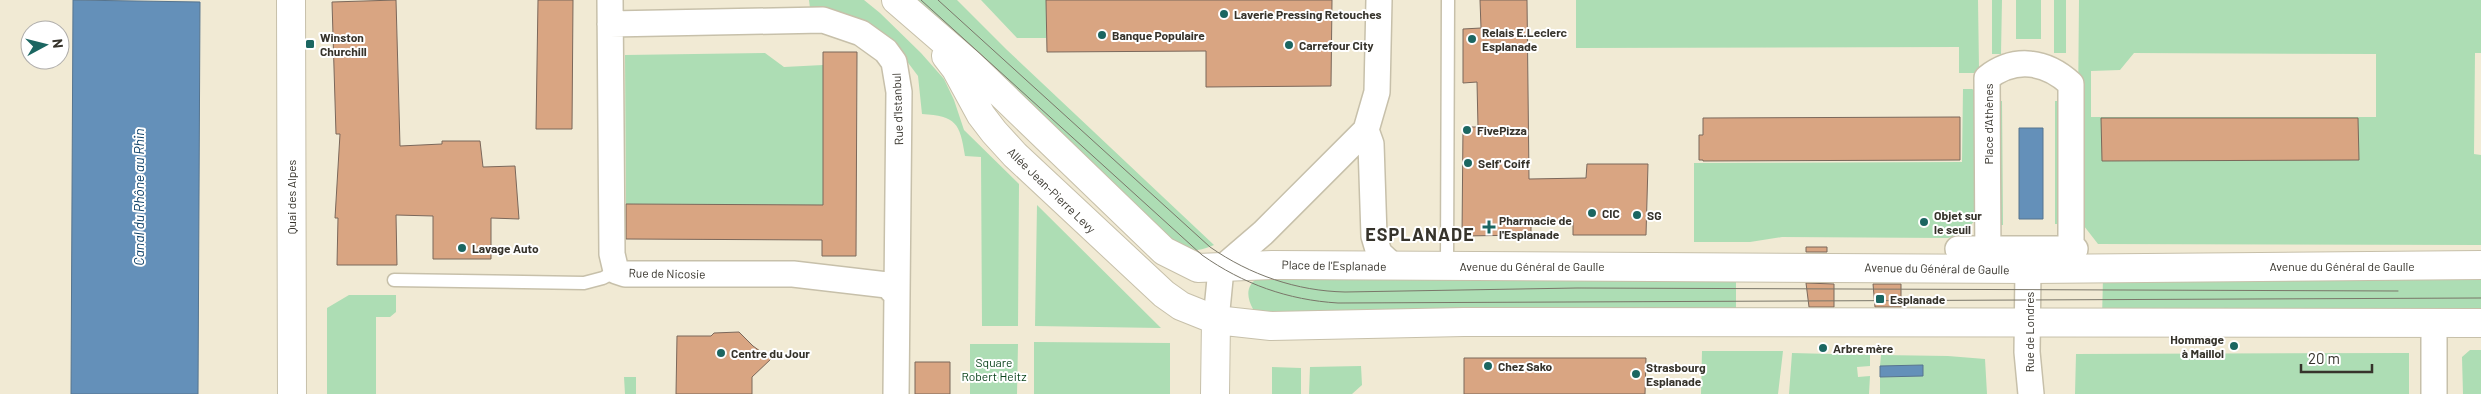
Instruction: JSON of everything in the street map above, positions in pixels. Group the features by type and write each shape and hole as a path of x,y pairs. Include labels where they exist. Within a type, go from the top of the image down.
{"street":[{"name":"Quai des Alpes","path":"291,0 292,394"},
{"name":"Allée Jean-Pierre Levy","path":"896,0 922,25 970,64 1164,251 1198,268 1221,268"},
{"path":"1215,394 1216,320 1221,268 1262,234 1366,130 1374,107 1379,67 1379,0"},
{"name":"Rue de Nicosie","path":"610,12 612,245 613,265 616,271 625,274 806,275 887,285 895,293"},
{"name":"Rue d'Istanbul","path":"610,12 823,20 861,34 886,51 894,62 899,92 895,293 896,394"},
{"name":"Allée Jean-Pierre Levy","path":"922,25 956,69 981,115 1016,155 1164,294 1181,306 1216,320"},
{"name":"Place d'Athènes","path":"1988,258 1987,78 1998,69 2022,63 2035,63 2059,73 2071,84 2072,256"},
{"name":"Place de l'Esplanade","path":"1366,130 1371,144 1374,236 1379,252 1393,266"},
{"path":"1958,248 1988,258 2072,256"},
{"name":"Avenue du Général de Gaulle","path":"1393,266 1988,258 2028,269 2072,256 2481,265"},
{"name":"Place de l'Esplanade","path":"1221,268 1272,265 1393,266"},
{"name":"Rue de Londres","path":"2028,269 2027,352 2031,394"},
{"path":"1216,320 1272,326 1421,324 2481,323"},
{"path":"2434,324 2434,394"}],"lane":[{"path":"1447,266 1448,0"},
{"path":"394,280 584,283 603,278 616,271"}],"green space":[{"path":"809,0 864,0 880,13 921,53 944,79 954,100 964,130 1019,184 1018,326 982,326 981,157 965,156 958,129 949,119 922,114 918,76 900,52 810,8"},
{"path":"912,0 957,0 1007,50 1214,245 1192,250 1170,247"},
{"path":"981,0 1046,0 1046,38 1017,38"},
{"path":"1576,0 1978,0 1979,69 1974,73 1959,73 1959,47 1576,48"},
{"path":"1992,0 2002,0 2001,54 1992,54"},
{"path":"2016,0 2041,0 2041,39 2016,39"},
{"path":"2054,0 2066,0 2066,53 2054,53"},
{"path":"2079,0 2481,0 2481,53 2475,53 2474,154 2481,155 2481,245 2098,244 2077,217","holes":["2134,53 2376,54 2376,117 2091,117 2091,71 2120,70"]},
{"path":"765,53 784,67 823,65 823,210 815,205 626,204 625,55"},
{"path":"1963,89 1972,89 1978,92 1977,218 1963,234 1948,238 1782,237 1750,242 1694,242 1694,163 1962,162"},
{"path":"1991,101 2002,101 2003,225 1992,225"},
{"path":"2055,101 2065,101 2065,224 2055,224"},
{"path":"1037,205 1161,328 1035,326"},
{"path":"1736,275 1736,315 1266,314 1253,309 1248,295 1250,287 1259,277"},
{"path":"2481,275 2481,317 2102,319 2103,277"},
{"path":"349,295 396,295 396,312 390,317 376,317 376,394 327,394 327,308"},
{"path":"1034,342 1170,343 1170,394 1034,394"},
{"name":"Square Robert Heitz","path":"970,344 1018,344 1017,394 970,394"},
{"path":"2470,350 2481,350 2481,394 2463,394 2462,357"},
{"path":"1702,351 1783,351 1778,394 1701,394"},
{"path":"1792,353 1870,355 1870,366 1857,367 1858,377 1870,376 1869,394 1789,394"},
{"path":"2409,353 2409,394 2075,394 2076,354"},
{"path":"1881,355 1948,356 1985,359 1987,394 1880,394 1880,377 1923,376 1923,365 1880,366"},
{"path":"1361,366 1362,385 1352,394 1309,394 1310,367"},
{"path":"1272,367 1301,368 1301,394 1272,394"},
{"path":"624,377 636,377 636,394 625,394"}],"water":[{"name":"Canal du Rhône au Rhin","path":"73,0 200,2 198,394 71,394"},
{"path":"2019,128 2043,128 2043,219 2019,219"},
{"path":"1923,365 1923,376 1880,377 1880,366"}],"building":[{"path":"396,0 400,146 442,144 442,141 480,141 483,167 515,166 519,219 491,218 491,259 433,259 433,216 396,215 397,265 337,265 338,218 335,218 340,134 336,134 332,2"},
{"path":"538,0 573,0 572,129 536,129"},
{"path":"1046,0 1332,0 1331,86 1206,87 1206,51 1047,52"},
{"path":"1480,0 1527,0 1529,179 1586,178 1587,164 1648,164 1646,235 1573,235 1573,221 1531,222 1531,235 1462,236 1463,127 1478,127 1477,82 1463,83 1463,29 1481,28"},
{"path":"823,52 857,52 856,256 822,256 822,240 626,239 626,204 823,205"},
{"path":"1960,117 1960,160 1699,160 1699,135 1703,135 1703,118"},
{"path":"2101,118 2358,118 2359,160 2102,161"},
{"path":"1806,247 1827,247 1827,252 1806,252"},
{"path":"1806,283 1834,284 1834,307 1809,307"},
{"path":"1873,284 1901,284 1901,307 1875,307"},
{"name":"Centre du Jour","path":"739,332 753,346 771,359 752,377 752,394 676,394 677,336 711,336 714,333"},
{"path":"1464,358 1646,358 1645,394 1464,394"},
{"path":"915,362 950,362 950,394 915,394"}],"tram line":[{"path":"921,0 1202,255 1250,282 1267,289 1301,298 1338,303 2481,298"},
{"path":"938,0 1210,247 1241,266 1274,280 1292,285 1345,292 1577,288 2398,291"}],"place":[{"name":"Laverie Pressing Retouches","path":"1224,14"},
{"name":"Banque Populaire","path":"1102,35"},
{"name":"Relais E.Leclerc Esplanade","path":"1472,39"},
{"name":"Winston Churchill","path":"310,44"},
{"name":"Carrefour City","path":"1289,45"},
{"name":"FivePizza","path":"1467,130"},
{"name":"Self' Coiff","path":"1468,163"},
{"name":"CIC","path":"1592,213"},
{"name":"SG","path":"1637,215"},
{"name":"Objet sur le seuil","path":"1924,222"},
{"name":"Pharmacie de l'Esplanade","path":"1489,227"},
{"name":"Lavage Auto","path":"462,248"},
{"name":"Esplanade","path":"1880,299"},
{"name":"Hommage à Maillol","path":"2234,346"},
{"name":"Arbre mère","path":"1823,348"},
{"name":"Centre du Jour","path":"721,353"},
{"name":"Chez Sako","path":"1488,366"},
{"name":"Strasbourg Esplanade","path":"1636,374"}],"district":[{"name":"ESPLANADE","path":"1420,234"}]}
